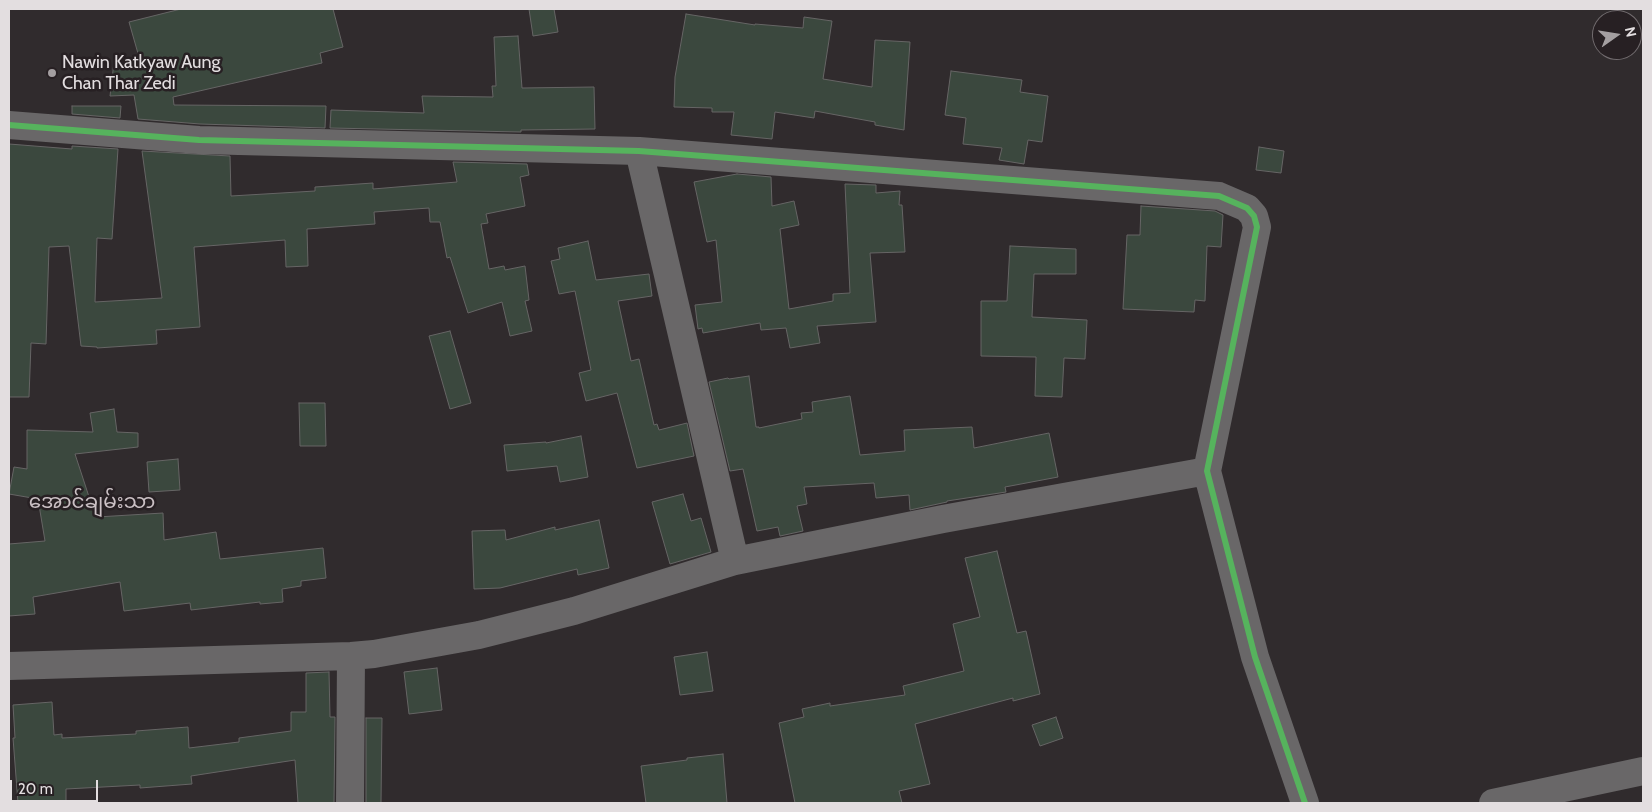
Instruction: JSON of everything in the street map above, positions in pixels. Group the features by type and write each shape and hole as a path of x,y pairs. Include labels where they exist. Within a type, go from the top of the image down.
{"street":[{"path":"9,125 199,140 639,151 1219,196 1247,208 1254,216 1257,227 1207,471 1254,657 1305,803"},
{"path":"639,151 735,561"},
{"path":"9,666 352,656 479,635 574,611 735,561 944,519 1207,471"},
{"path":"350,803 352,656"},
{"path":"1493,803 1643,771"}],"building":[{"path":"181,9 333,9 343,47 320,53 322,63 173,97 174,105 326,106 325,128 200,124 138,119 134,95 110,96 114,62 141,64 129,22"},
{"path":"529,9 554,9 558,32 533,36"},
{"path":"686,14 755,25 803,28 804,17 832,21 823,79 872,87 875,40 910,42 904,130 875,125 875,122 815,111 814,118 775,112 772,139 731,135 734,112 712,112 712,108 674,107 675,77"},
{"path":"518,36 522,88 594,87 595,129 521,130 521,132 330,128 331,110 424,113 422,96 493,97 492,86 496,86 494,37"},
{"path":"951,71 1022,80 1020,92 1048,96 1042,142 1028,140 1024,164 999,160 1002,148 963,144 966,118 945,115"},
{"path":"72,106 121,106 120,118 72,114"},
{"path":"9,144 72,149 72,146 118,149 112,239 97,238 95,302 162,298 142,151 230,156 231,196 315,191 315,187 373,183 373,189 457,182 453,162 527,164 529,175 520,177 525,206 486,214 488,223 481,224 489,269 504,266 505,270 525,266 529,300 525,301 532,331 510,336 502,302 468,313 450,257 447,258 440,222 430,222 429,208 374,212 375,224 307,229 308,266 286,267 285,240 194,247 200,327 156,330 157,344 97,348 81,346 69,246 49,247 46,344 31,343 29,397 9,397"},
{"path":"1259,147 1284,151 1281,173 1256,170"},
{"path":"737,174 771,177 772,206 794,201 799,225 780,229 789,309 833,301 833,294 850,293 845,184 876,185 876,193 900,191 899,205 902,205 905,252 870,253 876,322 817,326 820,343 790,348 786,328 761,330 760,323 703,333 702,328 698,329 695,305 722,302 716,240 707,242 694,182"},
{"path":"1141,206 1215,211 1223,215 1221,247 1207,246 1205,301 1195,300 1194,312 1123,309 1127,235 1140,235"},
{"path":"588,241 596,280 649,274 652,296 618,301 631,361 639,359 654,425 657,424 659,430 687,423 694,456 637,468 617,393 586,401 579,373 591,370 575,291 559,294 551,261 560,259 558,248"},
{"path":"1010,246 1076,249 1076,274 1034,274 1032,317 1087,320 1085,359 1064,358 1062,397 1035,396 1036,357 981,356 981,301 1007,301"},
{"path":"450,331 471,403 450,409 429,336"},
{"path":"749,376 756,427 759,428 802,419 801,413 813,412 812,402 850,396 860,455 905,451 904,430 972,427 974,448 1049,433 1058,477 1005,487 1006,492 947,501 910,510 909,495 876,498 874,483 804,487 807,504 797,506 803,531 780,536 778,527 757,531 743,469 730,471 709,382"},
{"path":"299,403 325,403 326,446 300,446"},
{"path":"114,409 117,432 138,433 138,447 75,454 93,509 96,508 97,517 163,513 164,540 216,532 220,559 323,548 326,578 301,581 301,586 282,589 283,602 260,604 260,602 191,610 190,603 124,611 120,582 33,597 35,614 9,616 9,544 45,541 38,499 9,494 14,467 27,469 27,430 93,432 90,413"},
{"path":"581,436 588,477 560,482 557,466 507,471 504,445 546,443"},
{"path":"178,459 180,490 149,492 147,462"},
{"path":"683,494 691,521 701,518 711,552 670,564 652,502"},
{"path":"599,520 609,568 578,575 577,569 500,588 474,589 472,531 505,530 506,540 555,527 555,530"},
{"path":"997,551 1017,633 1026,631 1040,694 1013,701 1013,698 915,724 930,784 899,791 902,803 795,803 779,723 804,717 802,709 830,703 830,706 905,695 903,686 964,671 953,624 980,617 965,558"},
{"path":"707,652 713,691 680,695 674,657"},
{"path":"437,668 442,710 409,714 404,672"},
{"path":"329,672 330,717 335,717 334,803 298,803 295,760 191,776 192,784 140,788 140,785 66,789 66,803 18,803 13,738 15,738 13,705 52,702 54,735 62,734 62,738 136,734 136,731 188,727 189,748 239,742 239,738 291,731 291,712 306,712 306,673"},
{"path":"1056,717 1063,738 1040,746 1032,725"},
{"path":"366,718 382,718 381,803 366,803"},
{"path":"723,754 727,803 646,803 641,766"}],"cycle path":[{"path":"9,125 199,140 639,151 1219,196 1247,208 1254,216 1257,227 1207,471 1255,657 1305,803"}],"place":[{"name":"Nawin Katkyaw Aung Chan Thar Zedi","path":"52,73"}],"district":[{"name":"အောင်ချမ်းသာ","path":"92,502"}]}
